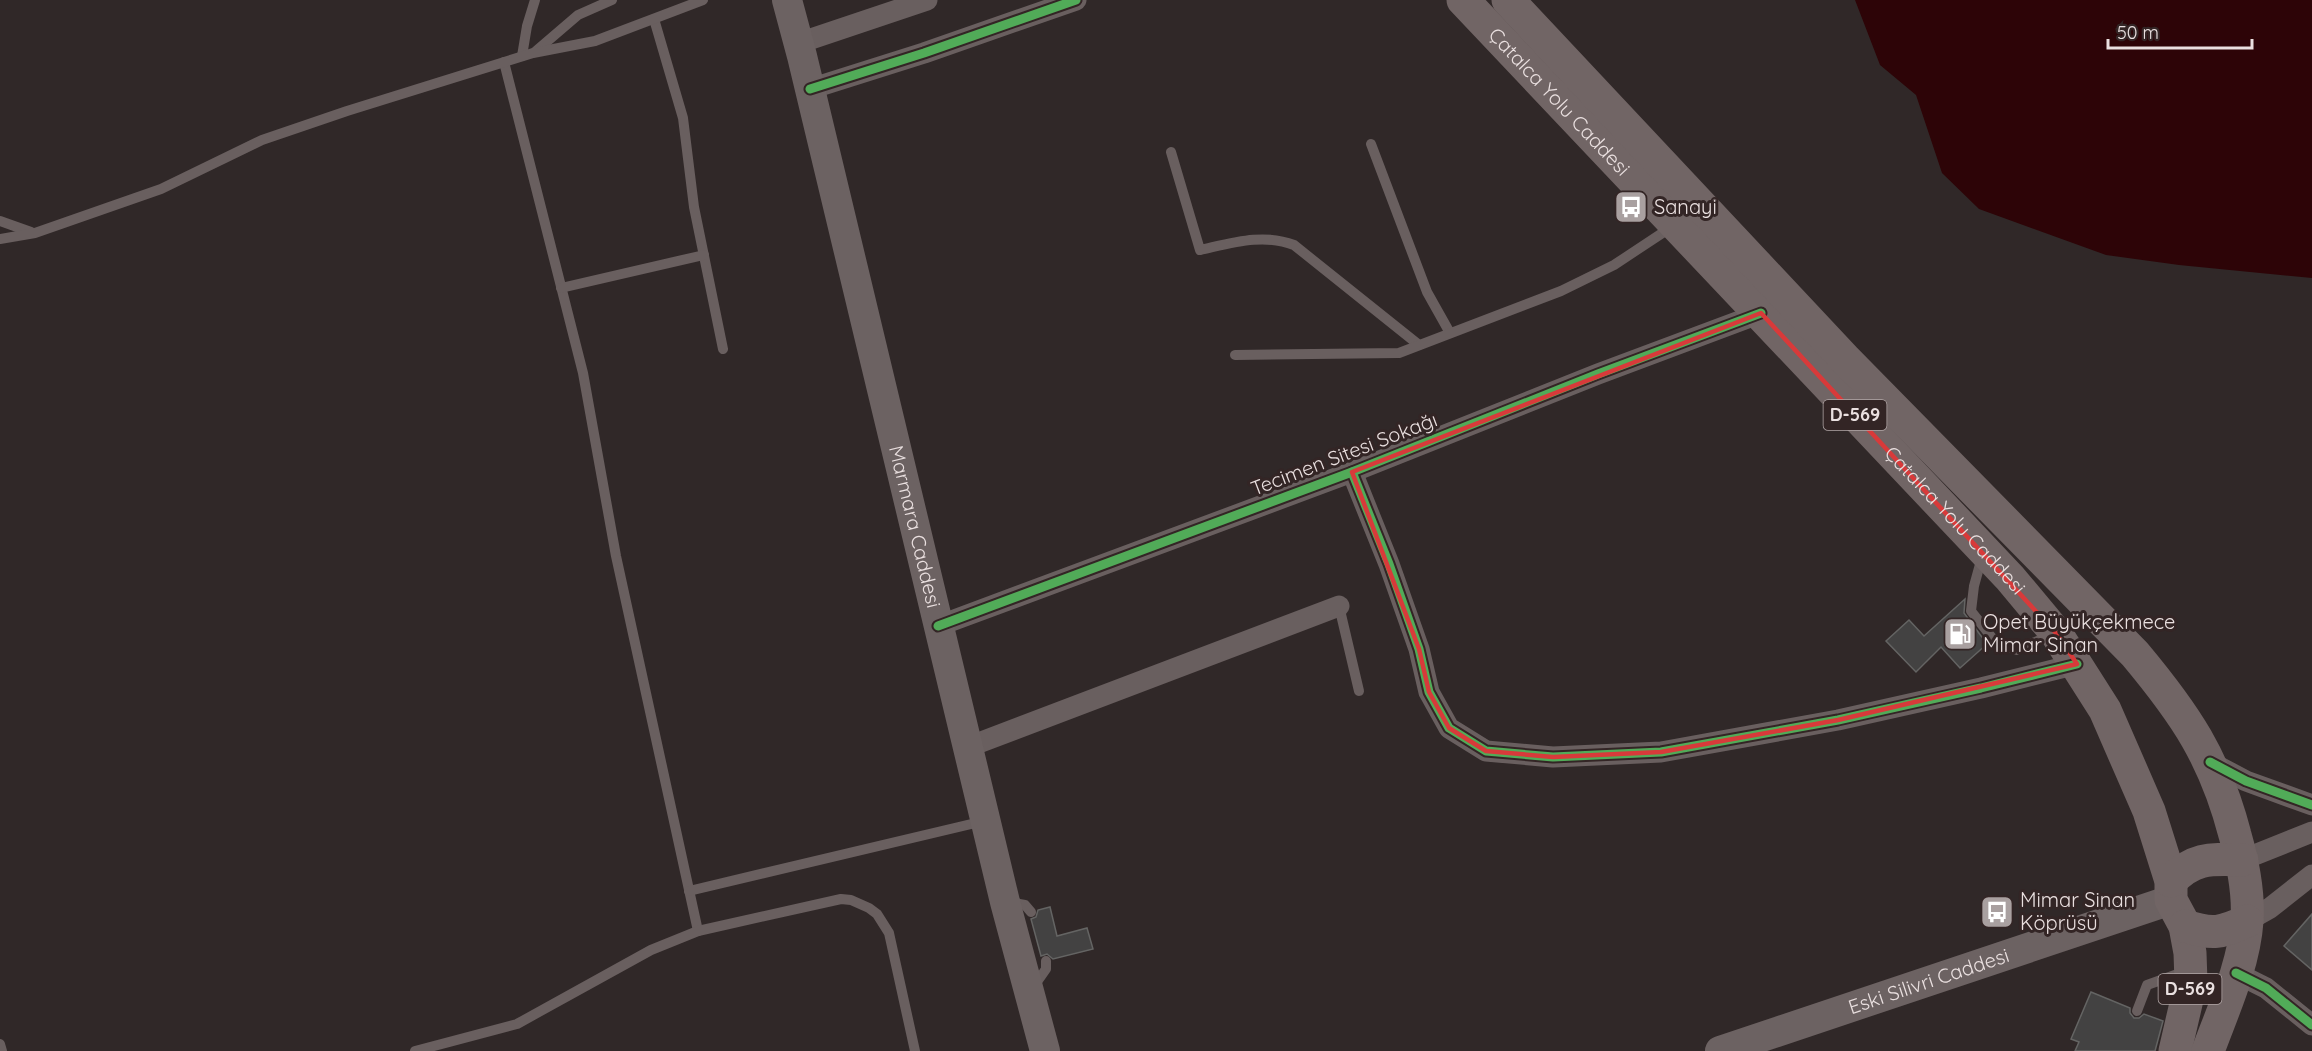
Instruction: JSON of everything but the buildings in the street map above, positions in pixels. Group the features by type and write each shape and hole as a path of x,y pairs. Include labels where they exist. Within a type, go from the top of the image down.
{"highway":[{"name":"Çatalca Yolu Caddesi","path":"1463,0 1984,550 2056,633 2105,710 2131,766 2149,811 2176,902"},
{"name":"Çatalca Yolu Caddesi","path":"1508,0 1845,359 2136,654 2170,696 2210,762 2228,808 2242,860"},
{"path":"2242,860 2206,860 2192,863 2176,902 2211,934 2226,931 2247,921"},
{"name":"D-569","path":"2208,1051 2236,973 2247,921 2242,860"},
{"name":"D-569","path":"2175,1051 2187,1006 2192,969 2176,902"},
{"path":"2226,1051 2236,1013 2238,992 2236,973"}],"main road":[{"name":"Marmara Caddesi","path":"787,0 986,821 1018,907 1029,994 1045,1051"},
{"name":"Eski Silivri Caddesi","path":"1720,1051 2176,902"}],"street":[{"path":"799,43 927,0"},
{"path":"810,88 924,53 1076,0"},
{"name":"Tecimen Sitesi Sokağı","path":"939,626 1352,472 1598,374 1761,313"},
{"path":"1352,472 1389,564 1419,649 1429,692 1449,728 1486,752 1553,757 1661,752 1838,720 2077,664"},
{"path":"968,747 1339,606"},
{"path":"2210,762 2246,781 2312,806"},
{"path":"2242,860 2312,832"},
{"path":"2247,921 2270,908 2312,875"},
{"path":"2236,973 2266,988 2312,1025"}],"lane":[{"path":"522,56 527,26 535,0"},
{"path":"533,53 578,15 612,0"},
{"path":"0,239 35,233 161,189 262,140 346,111 522,56 595,41 704,0"},
{"path":"654,19 683,118 694,207 723,349"},
{"path":"504,62 582,373 616,556 698,931"},
{"path":"1371,144 1427,292 1450,333"},
{"path":"1171,152 1200,250 1263,238 1294,245 1419,345"},
{"path":"0,221 35,233"},
{"path":"1235,355 1399,353 1561,291 1614,265 1676,225"},
{"path":"561,288 704,255"},
{"path":"1984,550 1974,586 1971,611 1997,644 2017,650 2056,633"},
{"path":"1339,606 1359,691"},
{"path":"689,891 986,821"},
{"path":"415,1051 517,1024 651,950 698,931 831,900 851,900 869,908 877,914 889,933 915,1051"},
{"path":"1029,994 1046,969 1046,961"},
{"path":"2137,1011 2147,985 2192,969"},
{"path":"0,1044 2,1051"}],"highlighted area":[{"path":"1761,313 2056,633 2077,664 1838,720 1661,752 1553,757 1486,751 1449,728 1429,692 1419,649 1352,472"}],"shaded area":[{"path":"1855,0 2312,0 2312,278 2179,265 2106,255 1979,209 1942,173 1916,95 1880,65"}],"cycle path":[{"path":"810,89 924,53 1076,0"},
{"path":"938,626 1352,472 1598,374 1761,313"},
{"path":"1352,472 1389,564 1419,649 1429,692 1449,728 1486,751 1553,757 1661,752 1838,720 2077,664"},
{"path":"2210,762 2246,781 2312,805"},
{"path":"2236,973 2266,988 2312,1025"}],"place":[{"name":"Sanayi","path":"1631,207"},
{"name":"Opet Büyükçekmece Mimar Sinan","path":"1960,634"},
{"name":"Mimar Sinan Köprüsü","path":"1997,912"}]}
